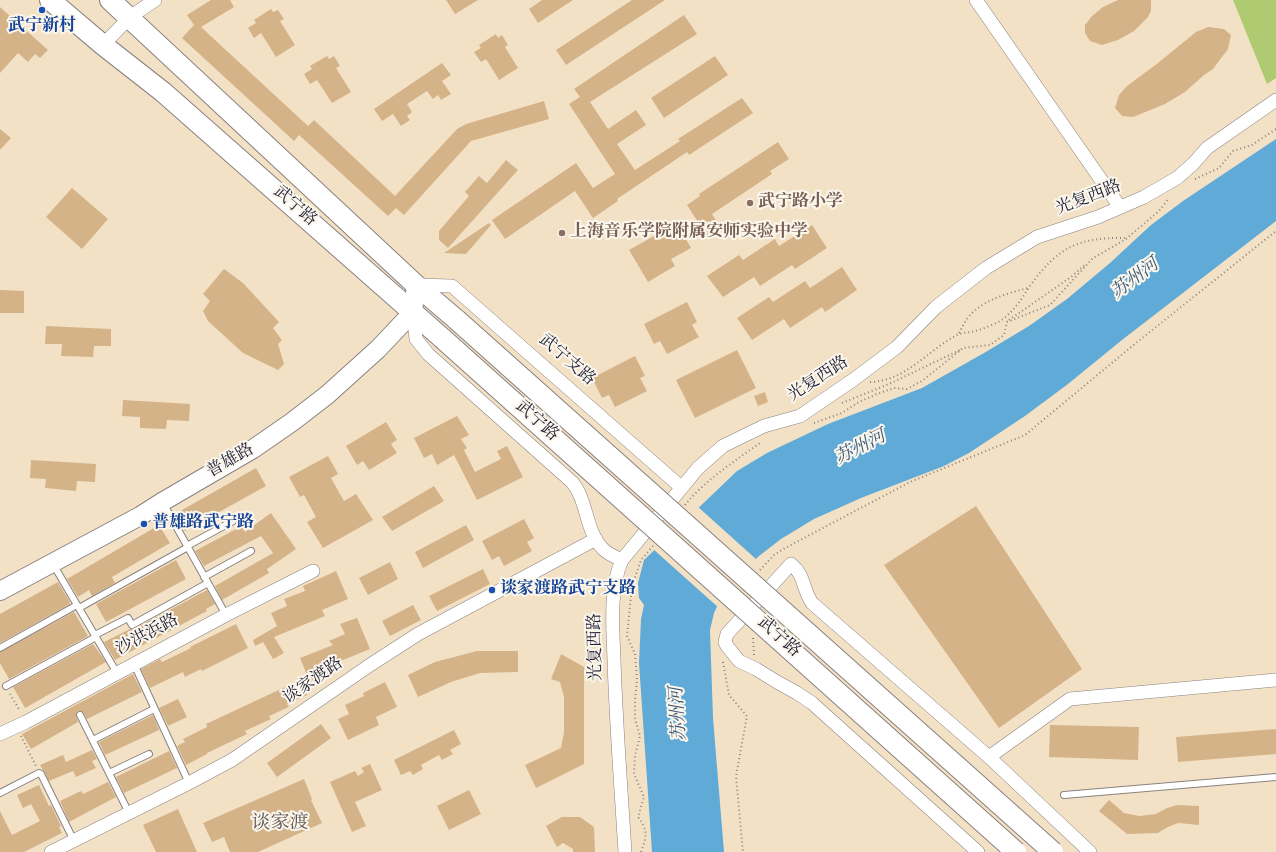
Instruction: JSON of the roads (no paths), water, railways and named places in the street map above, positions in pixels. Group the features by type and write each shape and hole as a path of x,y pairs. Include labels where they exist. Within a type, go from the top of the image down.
{"main road":[{"name":"武宁路","path":"50,0 103,45 163,92 413,312 1016,852"},
{"name":"武宁路","path":"110,0 416,285 1053,852"},
{"path":"413,312 416,285"},
{"name":"普雄路","path":"0,591 140,516 254,449 328,395 378,349 413,312"}],"street":[{"path":"103,45 130,18 155,0"},
{"path":"976,0 1120,207"},
{"name":"光复西路","path":"625,852 615,683 614,640 617,571 622,560 698,468 723,446 764,426 800,416 853,380 897,347 936,307 986,268 1037,237 1098,217 1144,198 1177,178 1193,164 1207,148 1276,100"},
{"name":"武宁支路","path":"416,285 452,286 682,488"},
{"path":"413,312 416,339 428,354 575,486 582,498 596,540 603,549 622,560"},
{"name":"谈家渡路","path":"51,852 189,783 252,747 353,676 418,634 596,540"},
{"path":"978,852 812,703 797,692 739,661 730,651 726,642 727,634 792,564 800,572 807,595 812,602 990,757 1090,852"},
{"name":"沙洪浜路","path":"0,734 313,571"},
{"path":"990,757 1070,699 1276,680"}],"lane":[{"path":"162,502 226,615"},
{"path":"0,648 233,521"},
{"path":"204,576 251,551"},
{"path":"52,562 117,673"},
{"path":"6,686 128,618 132,625 208,583"},
{"path":"134,664 189,783"},
{"path":"93,740 154,709"},
{"path":"80,715 129,813"},
{"path":"109,773 149,754"},
{"path":"0,793 39,773 41,774 74,841"},
{"path":"1064,795 1276,778"}],"water":[{"name":"苏州河","path":"1276,139 1276,221 1122,340 1068,384 1025,416 969,453 944,466 861,498 814,519 781,539 759,556 739,575 720,600 714,613 710,630 713,718 724,852 652,852 639,663 641,619 644,605 639,598 638,583 644,560 737,471 767,453 828,424 922,388 1029,326 1067,299 1110,263 1151,225 1183,201"}],"place":[{"name":"武宁新村","path":"42,10"},
{"name":"武宁路小学","path":"750,203"},
{"name":"上海音乐学院附属安师实验中学","path":"562,233"},
{"name":"普雄路武宁路","path":"144,524"},
{"name":"谈家渡路武宁支路","path":"492,590"}],"district":[{"name":"谈家渡","path":"280,825"}]}
